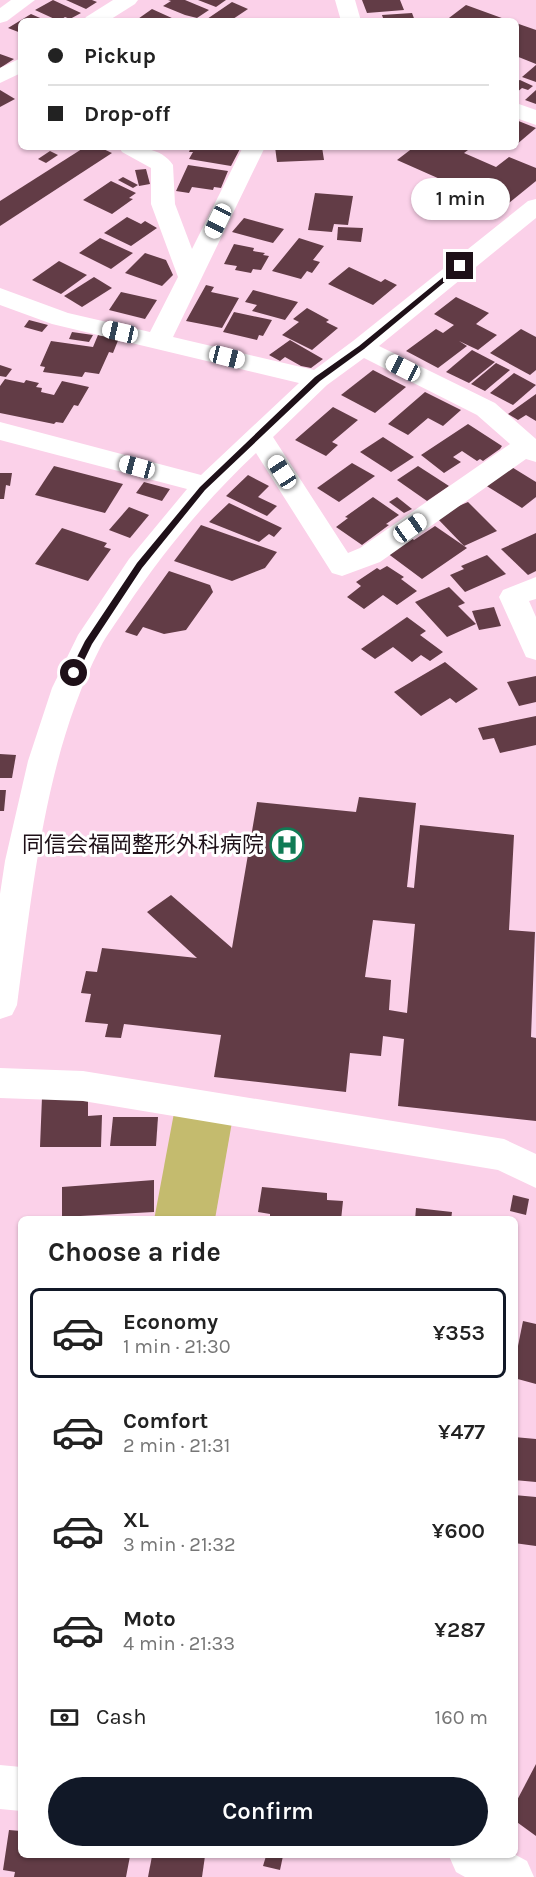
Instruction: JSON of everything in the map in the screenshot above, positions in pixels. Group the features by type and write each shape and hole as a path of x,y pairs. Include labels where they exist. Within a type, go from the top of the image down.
{"street":[{"path":"0,17 25,0"},
{"path":"98,18 128,0"},
{"path":"345,0 350,18"},
{"path":"18,66 0,79 18,89"},
{"path":"519,111 536,118"},
{"path":"135,150 162,165 163,204 190,277"},
{"path":"159,340 253,150"},
{"path":"0,1005 21,861 43,761 67,688 88,643 140,566 206,485 318,379 362,347 536,206"},
{"path":"0,296 61,318 318,379"},
{"path":"258,435 342,566 370,555 532,449 486,409 362,347"},
{"path":"0,431 206,485"},
{"path":"536,587 513,597 536,649"},
{"path":"0,1083 83,1086 469,1149 504,1155 536,1172"},
{"path":"0,1786 18,1789"},
{"path":"476,1858 511,1877"}],"shaded area":[{"path":"174,1113 232,1122 216,1216 155,1216"}],"building":[{"path":"53,0 81,13 72,18 52,18 35,10"},
{"path":"66,0 92,0 97,2 86,9"},
{"path":"168,0 185,0 209,10 197,18 163,6 171,1"},
{"path":"198,0 226,0 216,7"},
{"path":"362,0 400,0 404,10 367,13"},
{"path":"232,2 248,9 234,18 208,18"},
{"path":"466,5 502,18 449,18"},
{"path":"152,9 172,18 139,18"},
{"path":"412,13 414,18 383,18 382,15"},
{"path":"31,14 40,18 24,18"},
{"path":"18,22 18,32 8,28"},
{"path":"519,24 536,30 536,64 519,57"},
{"path":"0,54 14,59 0,68"},
{"path":"536,65 536,82 522,77"},
{"path":"519,80 533,86 528,90 522,88 519,90"},
{"path":"0,90 15,99 0,107"},
{"path":"536,90 536,104 525,100"},
{"path":"519,121 536,128 519,142"},
{"path":"80,150 106,150 112,153 0,226 0,201"},
{"path":"190,150 239,150 231,166 189,159 193,152 189,152"},
{"path":"275,150 322,150 324,160 277,162"},
{"path":"410,150 468,150 464,153 496,167 509,157 536,168 536,181 498,212 462,196 467,191 397,160"},
{"path":"50,151 58,155 46,163 38,159"},
{"path":"188,165 228,171 221,188 214,187 213,190 192,187 189,193 176,191"},
{"path":"146,169 150,184 139,186 135,170"},
{"path":"123,177 138,185 133,188 118,180"},
{"path":"111,181 136,193 129,198 133,199 112,214 83,200"},
{"path":"315,193 353,196 348,225 334,224 332,232 308,230"},
{"path":"127,217 141,224 145,221 157,228 131,246 104,233"},
{"path":"244,218 284,229 273,243 232,232"},
{"path":"338,227 363,228 361,242 337,240"},
{"path":"100,238 133,253 111,269 79,253"},
{"path":"299,238 324,246 313,260 320,262 312,273 307,271 301,279 272,271"},
{"path":"234,244 254,248 253,251 269,256 261,270 253,269 251,273 235,270 237,266 224,264"},
{"path":"145,253 166,260 173,275 162,286 125,273"},
{"path":"59,261 87,275 61,294 32,280"},
{"path":"349,267 381,282 385,279 397,285 373,305 328,284"},
{"path":"94,277 112,288 82,307 64,296"},
{"path":"206,285 214,287 211,292 239,298 222,328 186,321"},
{"path":"253,290 298,302 285,320 252,311 257,305 245,302"},
{"path":"121,292 157,300 145,319 109,310"},
{"path":"456,297 489,313 476,324 497,335 478,350 459,341 467,346 438,368 406,351 436,329 443,333 454,325 434,314"},
{"path":"307,308 329,320 326,322 338,328 312,350 282,335 299,322 293,319"},
{"path":"234,312 272,320 263,336 259,335 257,340 223,332"},
{"path":"29,320 48,325 42,332 24,327"},
{"path":"521,329 536,337 536,370 530,375 490,353"},
{"path":"72,332 93,335 89,342 69,339"},
{"path":"98,335 119,338 113,353 109,352 99,374 85,372 82,377 43,372 45,367 40,366 51,341 93,347"},
{"path":"290,340 323,359 311,368 301,366 285,357 280,361 269,355"},
{"path":"472,350 495,362 469,383 446,372"},
{"path":"496,363 510,370 485,391 471,384"},
{"path":"0,365 12,369 6,377 0,376"},
{"path":"373,370 406,387 375,413 341,395"},
{"path":"514,373 536,385 513,405 490,393"},
{"path":"5,379 39,383 36,387 42,388 41,392 54,395 62,381 89,387 78,406 74,405 63,423 54,424 0,413 0,386"},
{"path":"425,392 461,410 443,426 428,418 408,435 388,424"},
{"path":"536,394 536,421 526,415 518,420 508,414"},
{"path":"333,407 358,420 332,442 338,445 326,456 295,440"},
{"path":"468,424 502,446 500,449 483,461 480,459 477,461 462,451 453,457 461,462 444,473 421,455"},
{"path":"383,437 414,457 391,472 360,452"},
{"path":"352,463 375,476 339,502 317,488"},
{"path":"54,466 123,484 105,513 35,495"},
{"path":"418,466 449,486 427,501 397,480"},
{"path":"510,466 536,482 536,497 522,508 485,485"},
{"path":"0,473 12,473 10,486 6,485 4,499 0,499"},
{"path":"248,475 269,486 258,497 277,506 267,516 226,496"},
{"path":"144,482 170,489 162,501 136,493"},
{"path":"373,497 399,515 362,545 336,527 348,518 345,517"},
{"path":"397,497 412,509 404,513 389,502"},
{"path":"468,502 497,531 464,546 435,516"},
{"path":"229,503 282,528 274,537 269,534 259,542 209,522"},
{"path":"129,507 149,515 130,538 109,530"},
{"path":"201,525 277,552 265,568 232,581 174,561"},
{"path":"435,526 467,548 422,579 387,553 410,537 414,540"},
{"path":"62,528 107,543 104,547 111,549 88,581 35,564"},
{"path":"536,533 536,571 528,575 501,549"},
{"path":"487,555 506,574 465,592 450,575 464,569 461,566"},
{"path":"387,566 404,577 401,579 417,591 397,605 383,595 364,609 347,597 361,586 356,582 377,568 380,570"},
{"path":"169,571 210,585 213,592 186,630 164,634 143,627 137,636 125,632"},
{"path":"449,587 465,603 458,606 476,624 447,637 415,602"},
{"path":"494,607 501,626 479,630 472,611"},
{"path":"407,617 426,631 420,635 443,652 430,661 421,655 412,662 393,647 375,659 361,649"},
{"path":"445,662 478,689 456,703 450,698 421,716 394,692"},
{"path":"536,676 536,702 519,706 507,682"},
{"path":"536,716 536,745 500,753 494,738 483,740 478,728"},
{"path":"0,754 16,755 12,778 0,778"},
{"path":"0,790 6,790 4,811 0,811"},
{"path":"359,797 416,803 407,887 414,888 420,825 514,835 509,930 535,932 531,1037 536,1038 536,1121 398,1106 404,1039 383,1036 381,1056 350,1053 346,1092 214,1077 221,1035 124,1024 121,1038 105,1037 108,1024 85,1022 91,994 81,993 86,971 97,972 102,948 197,958 147,912 171,895 232,948 257,802 356,812","holes":["373,920 415,924 407,1013 389,1010 391,980 365,977"]},
{"path":"42,1097 88,1099 88,1116 102,1115 101,1147 40,1147"},
{"path":"113,1117 158,1117 156,1146 110,1146"},
{"path":"154,1180 154,1212 62,1216 62,1187"},
{"path":"262,1187 327,1193 327,1200 343,1201 341,1216 270,1216 270,1214 258,1212"},
{"path":"513,1195 529,1199 526,1215 510,1211"},
{"path":"416,1208 452,1212 452,1216 415,1216"},
{"path":"523,1321 536,1324 536,1384 518,1379 518,1346"},
{"path":"518,1437 536,1439 536,1482 518,1480"},
{"path":"518,1495 536,1497 536,1546 518,1544"},
{"path":"536,1764 536,1836 518,1823 518,1798"},
{"path":"9,1830 18,1831 18,1858 130,1858 126,1877 14,1877 15,1872 3,1870"},
{"path":"152,1858 205,1858 202,1877 148,1877"},
{"path":"265,1858 283,1858 280,1870 263,1866"}],"place":[{"name":"同信会福岡整形外科病院","path":"287,845"}],"route":[{"path":"74,673 88,643 140,566 202,489 318,379 362,347 460,266"}]}
